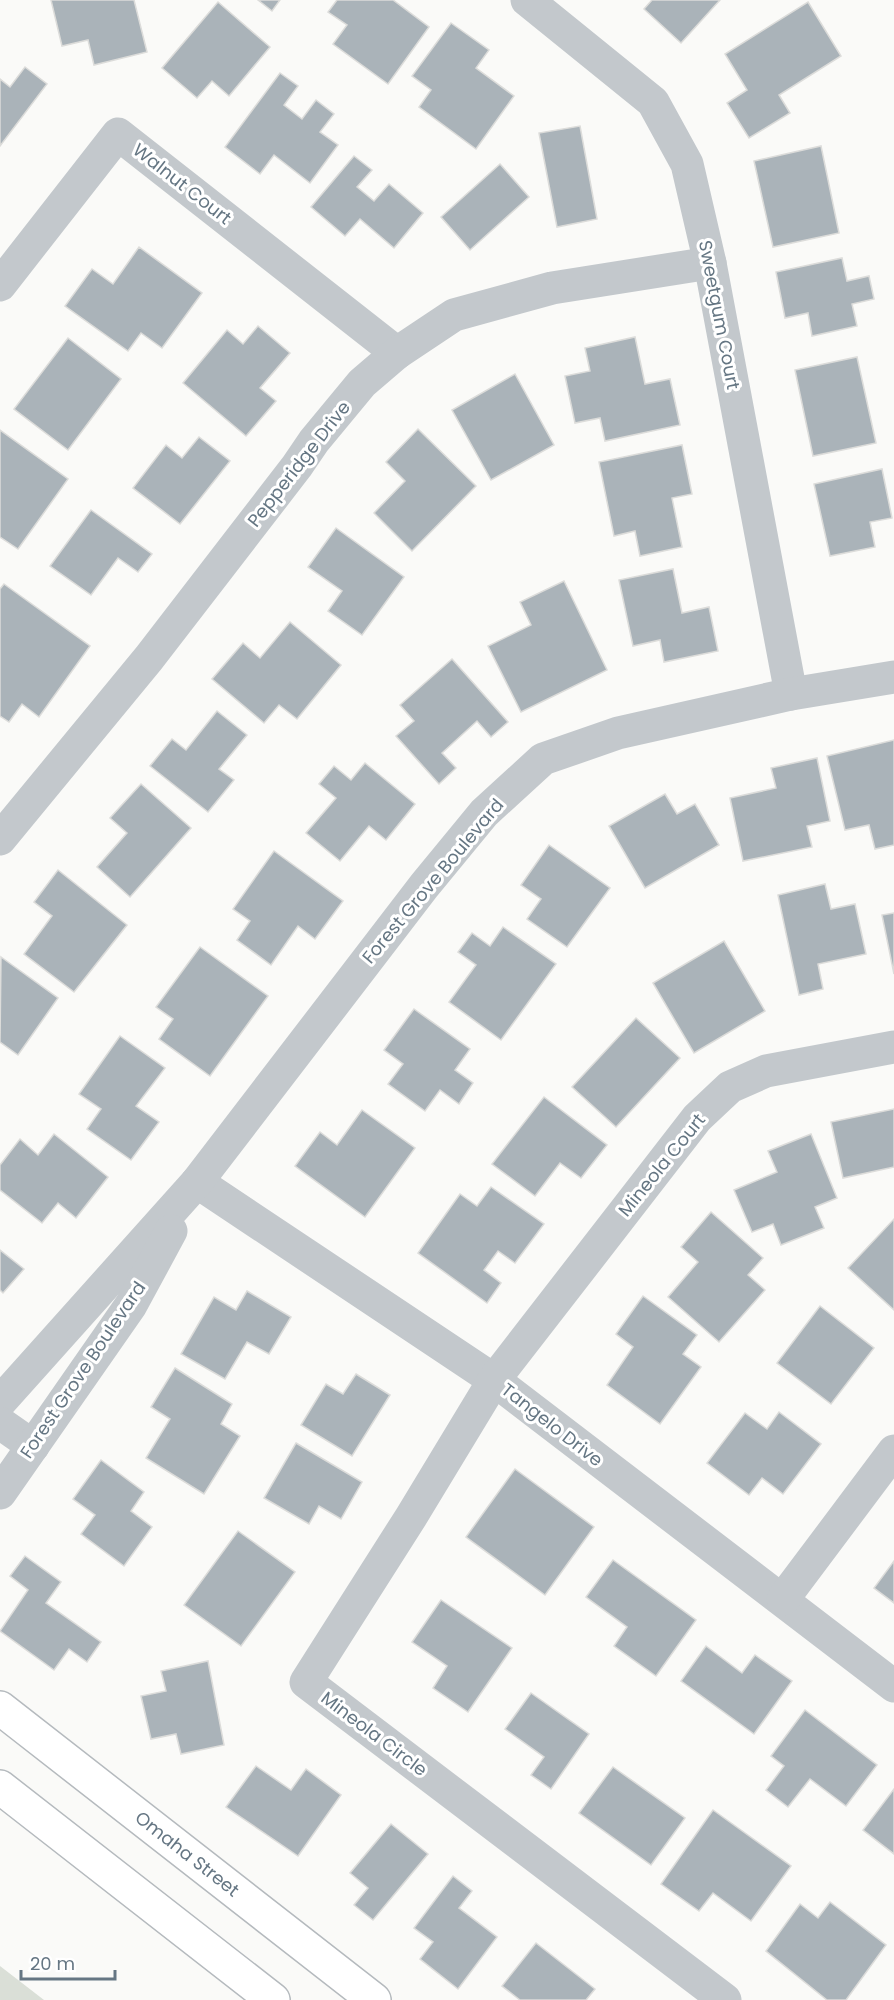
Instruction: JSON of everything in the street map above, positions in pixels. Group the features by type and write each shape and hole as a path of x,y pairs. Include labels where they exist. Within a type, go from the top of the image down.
{"main road":[{"name":"Omaha Street","path":"0,1708 374,2000"},
{"path":"0,1787 273,2000"}],"street":[{"name":"Sweetgum Court","path":"527,0 653,102 687,164 710,263 791,694"},
{"name":"Walnut Court","path":"0,285 118,134 397,353"},
{"name":"Pepperidge Drive","path":"0,839 149,658 314,441 362,383 397,353 454,315 552,288 710,263"},
{"name":"Forest Grove Boulevard","path":"0,1402 197,1182 424,886 484,813 543,759 618,733 791,694 894,677"},
{"name":"Mineola Court","path":"494,1380 697,1118 730,1087 766,1071 894,1047"},
{"name":"Forest Grove Boulevard","path":"0,1493 130,1305 197,1182"},
{"name":"Tangelo Drive","path":"197,1182 494,1380 894,1686"},
{"name":"Mineola Circle","path":"494,1380 411,1517 306,1682 725,2000"},
{"path":"0,1423 33,1446"},
{"path":"783,1599 894,1451"}],"shaded area":[{"path":"0,1966 44,2000 0,2000"}],"building":[{"path":"51,0 134,0 147,52 94,65 88,40 62,46"},
{"path":"258,0 280,0 272,11"},
{"path":"337,0 393,0 429,27 388,84 333,44 347,25 328,12"},
{"path":"652,0 720,0 681,43 644,9"},
{"path":"218,2 270,47 229,96 212,81 197,98 162,68"},
{"path":"808,2 841,56 779,95 790,113 749,138 727,103 747,90 725,54"},
{"path":"451,23 489,50 476,68 514,96 476,149 419,107 431,90 412,76"},
{"path":"25,67 47,84 0,146 0,79 10,87"},
{"path":"280,73 298,86 284,105 302,119 316,100 334,114 320,132 338,145 310,183 274,155 260,174 225,147"},
{"path":"580,126 597,219 557,227 539,133"},
{"path":"821,146 839,233 773,247 754,161"},
{"path":"354,156 372,170 357,187 374,201 389,184 423,213 394,248 360,219 345,236 311,207"},
{"path":"500,164 529,197 470,250 441,217"},
{"path":"139,247 202,293 162,348 141,333 128,351 65,306 92,269 113,284"},
{"path":"842,258 847,281 869,276 874,299 852,304 857,326 812,336 808,313 785,318 776,272"},
{"path":"258,326 290,353 260,388 276,401 246,436 183,383 227,330 243,344"},
{"path":"635,337 645,384 670,379 680,425 605,441 600,418 575,423 565,376 590,371 585,348"},
{"path":"68,338 121,379 68,450 14,409"},
{"path":"857,357 876,443 813,456 795,370"},
{"path":"515,374 554,445 491,480 452,410"},
{"path":"418,429 476,486 412,551 374,513 405,481 386,462"},
{"path":"0,430 68,479 18,549 0,537"},
{"path":"199,437 230,461 180,524 133,488 166,445 182,458"},
{"path":"682,445 692,494 672,498 682,547 640,556 635,531 614,536 599,462"},
{"path":"882,469 892,518 870,522 875,547 830,556 814,484"},
{"path":"91,510 152,554 138,572 118,558 91,595 50,566"},
{"path":"336,528 404,577 362,635 328,611 342,591 308,567"},
{"path":"673,569 682,613 709,607 718,651 664,662 660,640 633,646 619,580"},
{"path":"564,581 607,670 521,712 488,646 531,625 520,602"},
{"path":"4,584 90,646 39,717 22,704 9,722 0,716 0,589"},
{"path":"290,622 341,665 297,719 279,705 264,723 212,679 243,643 260,658"},
{"path":"452,659 508,722 491,737 477,721 442,753 456,768 439,784 396,736 414,721 400,705"},
{"path":"217,711 247,735 219,769 234,780 208,812 150,766 172,739 186,750"},
{"path":"894,740 894,845 875,849 869,825 845,830 827,756"},
{"path":"817,758 830,821 807,826 812,847 743,861 730,798 776,788 771,768"},
{"path":"365,763 415,804 386,840 369,826 340,861 306,833 336,798 319,784 334,766 351,780"},
{"path":"141,784 191,828 130,897 97,867 127,833 110,818"},
{"path":"665,794 677,814 695,804 719,845 645,888 609,826"},
{"path":"549,845 610,888 567,947 527,919 541,899 521,885"},
{"path":"274,851 343,901 315,939 298,926 271,965 237,940 250,921 233,909"},
{"path":"58,870 127,925 74,992 24,954 52,916 34,902"},
{"path":"825,884 831,909 855,904 866,954 818,964 823,989 799,995 778,895"},
{"path":"894,913 894,974 882,915"},
{"path":"503,927 556,964 501,1040 449,1002 476,965 458,952 472,933 490,946"},
{"path":"724,941 765,1011 694,1053 653,983"},
{"path":"200,947 268,996 210,1076 159,1039 173,1019 156,1007"},
{"path":"1,957 58,998 18,1055 0,1042"},
{"path":"414,1009 470,1049 455,1070 473,1083 459,1104 440,1090 425,1111 388,1084 403,1064 384,1050"},
{"path":"636,1018 680,1058 616,1127 572,1087"},
{"path":"120,1036 165,1068 136,1106 159,1122 131,1160 87,1129 101,1109 79,1094"},
{"path":"544,1097 607,1145 581,1178 560,1163 535,1196 492,1164"},
{"path":"894,1109 894,1167 843,1178 831,1122"},
{"path":"362,1110 415,1148 365,1217 295,1166 320,1132 337,1145"},
{"path":"54,1134 108,1177 76,1218 58,1203 42,1223 0,1190 0,1165 20,1139 38,1155"},
{"path":"811,1134 837,1198 815,1207 824,1228 781,1245 773,1224 752,1232 734,1190 777,1172 768,1151"},
{"path":"491,1187 544,1224 515,1263 498,1251 484,1270 501,1283 487,1303 418,1253 460,1194 477,1206"},
{"path":"711,1212 763,1258 748,1275 765,1290 719,1342 668,1297 698,1262 681,1247"},
{"path":"894,1219 894,1310 848,1268"},
{"path":"0,1250 24,1269 3,1293 0,1290"},
{"path":"247,1291 291,1317 269,1354 247,1342 225,1379 181,1354 214,1297 236,1310"},
{"path":"643,1296 697,1335 683,1354 701,1367 660,1424 607,1385 633,1347 616,1334"},
{"path":"820,1306 874,1348 831,1404 777,1363"},
{"path":"175,1368 232,1404 221,1424 240,1436 204,1494 146,1458 170,1419 151,1407"},
{"path":"356,1374 390,1395 352,1456 301,1425 326,1384 343,1394"},
{"path":"779,1412 821,1444 783,1494 762,1478 749,1495 707,1463 745,1413 767,1429"},
{"path":"296,1443 362,1482 341,1519 319,1506 309,1524 264,1498"},
{"path":"101,1460 144,1492 131,1511 152,1527 124,1566 81,1534 95,1515 73,1499"},
{"path":"515,1469 594,1527 545,1595 466,1537"},
{"path":"238,1531 295,1572 241,1646 184,1605"},
{"path":"25,1556 61,1582 46,1603 101,1642 87,1662 69,1649 54,1670 0,1631 28,1590 10,1576"},
{"path":"613,1560 696,1620 656,1676 614,1646 627,1627 586,1597"},
{"path":"894,1561 894,1603 874,1588"},
{"path":"441,1600 512,1648 468,1712 433,1688 447,1666 412,1642"},
{"path":"706,1646 742,1673 755,1655 792,1681 754,1734 681,1681"},
{"path":"208,1661 224,1745 181,1754 176,1734 151,1739 141,1696 166,1691 161,1671"},
{"path":"531,1693 589,1734 551,1789 531,1775 544,1757 505,1729"},
{"path":"805,1710 877,1765 846,1806 810,1779 788,1807 766,1790 784,1766 771,1756"},
{"path":"256,1766 291,1790 306,1769 341,1795 298,1856 226,1807"},
{"path":"613,1767 685,1818 651,1865 579,1813"},
{"path":"894,1789 894,1854 863,1830"},
{"path":"713,1810 791,1866 751,1921 713,1893 699,1911 661,1884"},
{"path":"391,1824 428,1854 373,1920 354,1905 368,1888 350,1873"},
{"path":"453,1876 472,1891 459,1908 497,1937 458,1989 420,1959 433,1942 414,1928"},
{"path":"830,1902 886,1945 846,2000 827,2000 766,1951 800,1904 818,1918"},
{"path":"536,1943 595,1989 586,2000 520,2000 502,1986"}]}
